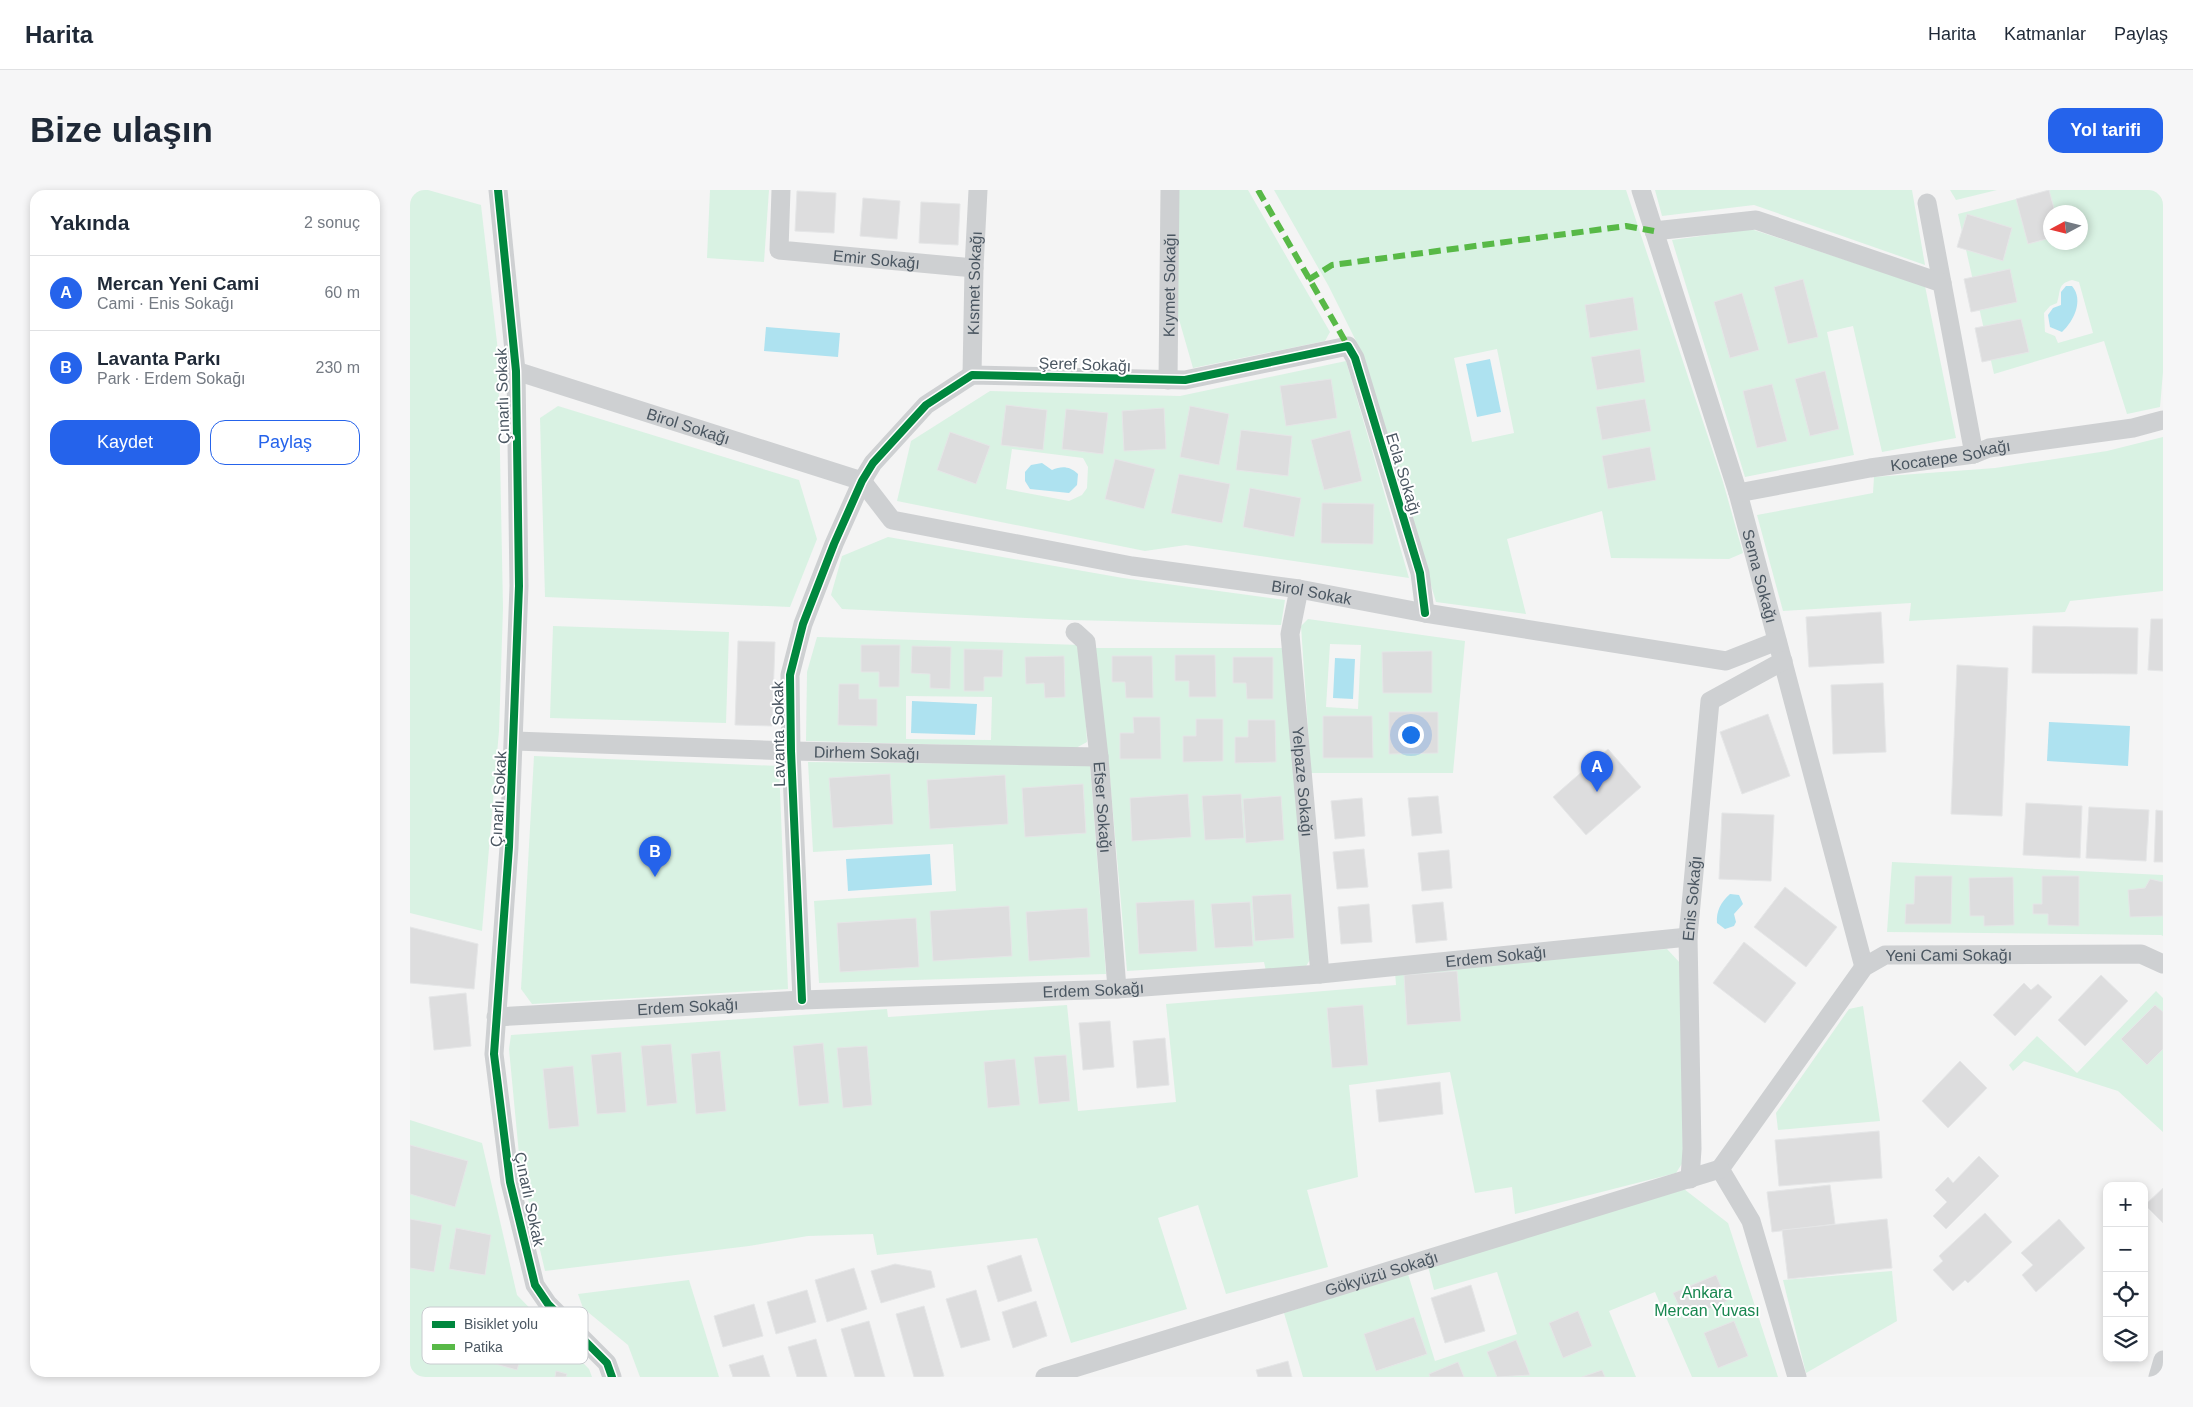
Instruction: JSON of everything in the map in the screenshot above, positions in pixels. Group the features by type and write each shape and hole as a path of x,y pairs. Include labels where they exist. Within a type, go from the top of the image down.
{"street":[{"name":"Çınarlı Sokak","path":"498,190 516,371 519,586 515,741 494,1054 509,1173 535,1285 551,1307"},
{"name":"Emir Sokağı","path":"781,190 779,250 974,268"},
{"name":"Kısmet Sokağı","path":"972,375 978,190"},
{"name":"Kıymet Sokağı","path":"1168,380 1170,190"},
{"name":"Sema Sokağı","path":"1641,190 1738,493 1864,967"},
{"path":"1927,203 1974,454"},
{"path":"1654,231 1756,220 1942,283"},
{"name":"Şeref Sokağı","path":"972,375 1184,380 1348,346"},
{"name":"Ecla Sokağı","path":"1348,346 1355,358 1420,573 1425,613"},
{"name":"Birol Sokağı","path":"516,371 862,481"},
{"path":"862,481 873,463 926,405 972,375"},
{"name":"Kocatepe Sokağı","path":"1738,493 1870,468 1974,454 1989,448 2133,428 2163,420"},
{"name":"Birol Sokak","path":"862,481 892,520 1132,566 1299,589 1425,613 1726,661 1777,641"},
{"name":"Lavanta Sokak","path":"802,1000 791,751 790,675 803,624 834,544 862,481"},
{"name":"Yelpaze Sokağı","path":"1299,589 1290,634 1320,974"},
{"name":"Efser Sokağı","path":"1075,632 1086,642 1099,757 1117,989"},
{"name":"Enis Sokağı","path":"1690,1179 1692,1149 1688,937 1710,700 1783,661"},
{"name":"Dirhem Sokağı","path":"515,741 791,751 1099,757"},
{"name":"Erdem Sokağı","path":"496,1017 802,1000 1117,989 1320,974 1688,937"},
{"name":"Yeni Cami Sokağı","path":"1720,1170 1864,967 1885,955 2141,954 2163,964"},
{"path":"1720,1170 1751,1222 1797,1377"},
{"name":"Gökyüzü Sokağı","path":"1045,1377 1720,1170"},
{"name":"Çınarlı Sokak","path":"588,1345 606,1363 612,1377"},
{"path":"2158,1377 2163,1360"}],"green space":[{"path":"410,190 428,190 481,205 498,351 503,608 499,731 482,931 410,913"},
{"path":"710,190 769,190 764,262 707,258"},
{"path":"1178,190 1248,190 1330,332 1325,341 1193,368 1178,316"},
{"path":"1274,190 1626,190 1723,482 1743,553 1729,559 1611,558 1602,511 1507,539 1526,614 1436,602 1364,357 1328,285","holes":["1497,349 1514,433 1472,442 1454,358"]},
{"path":"1655,190 1912,190 1925,265 1754,205 1662,216"},
{"path":"1950,190 1997,190 1956,200"},
{"path":"2051,190 2163,190 2163,372 2160,407 2127,414 2104,341 1994,374 1958,214","holes":["2072,280 2079,282 2093,333 2058,343 2055,336 2045,332 2044,313 2050,306 2057,303 2060,288 2064,284"]},
{"path":"1751,229 1925,286 1956,438 1882,452 1853,326 1827,332 1854,455 1745,477 1672,240"},
{"path":"1346,361 1409,578 1186,545 1145,551 897,501 911,441 990,391 1180,396","holes":["1012,449 1083,458 1088,467 1087,488 1082,495 1069,501 1006,489"]},
{"path":"558,406 799,480 817,539 790,607 545,597 540,418"},
{"path":"2163,437 2163,591 2070,601 2065,612 1909,621 1911,603 1783,611 1757,515 1873,493 1874,477 1995,468 2107,451"},
{"path":"888,537 1123,578 1285,600 1281,625 1070,620 842,609 831,595 842,556"},
{"path":"1308,619 1465,641 1453,773 1311,773 1301,626","holes":["1330,644 1361,645 1358,709 1326,707"]},
{"path":"553,626 729,632 726,723 550,718"},
{"path":"817,637 1081,645 1087,742 1076,748 806,741 807,672","holes":["906,696 992,697 991,740 906,739"]},
{"path":"1095,648 1285,648 1311,958 1305,968 1266,971 1264,962 1127,971 1110,779"},
{"path":"534,756 779,766 788,989 532,1004 521,989"},
{"path":"808,762 1090,765 1106,974 819,983 814,901 956,891 953,844 813,852"},
{"path":"1892,862 2163,875 2163,936 1887,932"},
{"path":"1667,949 1681,964 1683,1162 1676,1173 1515,1214 1512,1187 1475,1193 1450,1072 1349,1085 1358,1177 1307,1190 1328,1267 1226,1294 1198,1205 1158,1218 1187,1309 1071,1343 1037,1238 877,1255 873,1234 808,1236 749,1246 545,1271 520,1165 509,1049 511,1035 887,1009 888,1017 1067,1005 1078,1111 1176,1102 1166,1004 1396,985 1395,972"},
{"path":"2156,991 2163,998 2163,1132 2118,1091 2024,1061 2013,1071 2009,1065 2037,1036 2077,1073"},
{"path":"1863,1006 1880,1121 1778,1130 1776,1113 1849,1009"},
{"path":"410,1120 482,1143 517,1295 529,1307 422,1307 422,1364 584,1364 589,1369 592,1377 410,1377"},
{"name":"Ankara Mercan Yuvası","path":"1684,1189 1728,1223 1778,1377 1692,1377 1655,1292 1609,1311 1636,1377 1303,1377 1284,1313 1408,1274 1435,1361 1517,1334 1497,1272 1434,1290 1428,1266"},
{"path":"1892,1271 1897,1321 1806,1373 1783,1280"},
{"path":"689,1280 719,1377 640,1377 628,1345 588,1312 588,1307 583,1307 578,1294"}],"water":[{"path":"2066,286 2072,286 2076,292 2077,304 2074,316 2062,332 2050,327 2048,315 2053,308 2061,305 2061,292"},
{"path":"766,327 840,333 838,357 764,351"},
{"path":"1490,359 1501,412 1477,417 1466,364"},
{"path":"1042,463 1052,470 1059,468 1072,469 1078,474 1077,485 1069,493 1030,489 1025,481 1025,472 1031,465"},
{"path":"1335,658 1355,659 1353,699 1333,698"},
{"path":"912,701 977,704 975,735 911,733"},
{"path":"2049,722 2130,726 2128,766 2047,761"},
{"path":"930,854 932,885 848,891 846,859"},
{"path":"1730,894 1739,895 1743,904 1734,914 1736,922 1734,926 1725,929 1717,923 1717,915 1724,900"}],"building":[{"path":"2049,190 2053,205 2043,205 2043,240 2028,244 2016,199"},
{"path":"797,191 836,193 834,233 795,231"},
{"path":"863,198 900,201 897,239 860,236"},
{"path":"921,202 960,204 958,245 919,243"},
{"path":"1967,214 2012,228 2003,261 1957,247"},
{"path":"2010,269 2017,302 1971,312 1964,279"},
{"path":"1803,279 1818,337 1788,344 1774,287"},
{"path":"1742,293 1759,350 1730,358 1714,302"},
{"path":"1633,297 1638,330 1590,338 1585,305"},
{"path":"2021,319 2029,352 1982,362 1975,328"},
{"path":"1640,349 1645,382 1597,390 1591,357"},
{"path":"1825,371 1839,429 1810,436 1795,379"},
{"path":"1331,379 1337,418 1286,426 1280,386"},
{"path":"1772,384 1787,441 1757,448 1743,391"},
{"path":"1645,399 1651,431 1602,440 1596,407"},
{"path":"1006,405 1047,410 1043,450 1001,445"},
{"path":"1190,406 1229,414 1219,465 1180,457"},
{"path":"1164,408 1166,449 1124,451 1122,411"},
{"path":"1066,409 1108,413 1103,454 1062,449"},
{"path":"1241,430 1292,436 1288,476 1236,470"},
{"path":"1350,430 1362,481 1324,490 1311,440"},
{"path":"950,432 990,446 976,484 937,470"},
{"path":"1650,447 1656,480 1608,489 1602,456"},
{"path":"1115,459 1155,469 1144,509 1105,499"},
{"path":"1179,474 1230,484 1222,523 1171,513"},
{"path":"1250,488 1301,498 1294,537 1243,527"},
{"path":"1322,503 1374,504 1373,544 1321,543"},
{"path":"1881,612 1884,663 1809,667 1806,617"},
{"path":"2151,619 2163,619 2163,671 2148,670"},
{"path":"2033,626 2138,628 2137,674 2032,673"},
{"path":"738,641 775,642 772,726 735,725"},
{"path":"861,645 900,645 899,687 879,687 879,672 861,672"},
{"path":"912,646 951,647 950,689 930,688 930,674 911,673"},
{"path":"964,649 1003,650 1002,677 984,677 984,691 964,691"},
{"path":"1432,651 1432,693 1383,693 1382,652"},
{"path":"1175,655 1215,655 1216,697 1189,697 1189,681 1175,681"},
{"path":"1064,656 1065,697 1045,698 1044,683 1026,684 1025,657"},
{"path":"1112,656 1152,656 1153,698 1126,698 1125,682 1112,682"},
{"path":"1233,657 1273,657 1273,699 1247,699 1246,683 1233,683"},
{"path":"1957,665 2008,668 2002,816 1951,814"},
{"path":"1883,683 1886,752 1833,754 1831,685"},
{"path":"839,684 859,684 859,699 877,699 877,726 838,725"},
{"path":"1389,712 1438,712 1438,753 1389,754"},
{"path":"1768,714 1790,776 1742,794 1720,732"},
{"path":"1323,716 1372,716 1373,758 1323,758"},
{"path":"1133,717 1160,717 1161,759 1120,759 1120,733 1134,733"},
{"path":"1196,719 1223,719 1223,761 1183,762 1183,736 1196,736"},
{"path":"1248,720 1275,720 1276,762 1235,763 1235,737 1248,737"},
{"path":"1608,749 1641,787 1586,835 1553,797"},
{"path":"890,774 893,824 833,828 829,778"},
{"path":"1005,775 1008,824 930,829 927,780"},
{"path":"1083,784 1086,833 1025,837 1022,788"},
{"path":"1188,794 1191,837 1132,841 1130,798"},
{"path":"1241,794 1244,838 1205,840 1202,796"},
{"path":"1281,796 1284,840 1246,843 1243,799"},
{"path":"1438,796 1442,833 1412,836 1408,798"},
{"path":"1362,798 1365,836 1335,839 1331,801"},
{"path":"2026,803 2082,806 2080,858 2023,855"},
{"path":"2089,807 2149,810 2146,861 2086,858"},
{"path":"2156,810 2163,811 2163,862 2154,862"},
{"path":"1722,813 1774,815 1771,881 1719,879"},
{"path":"1364,849 1368,887 1337,889 1333,852"},
{"path":"1449,850 1452,888 1422,891 1418,853"},
{"path":"1915,876 1952,876 1951,924 1905,924 1906,904 1914,904"},
{"path":"2042,876 2079,876 2079,926 2048,925 2048,914 2033,914 2033,904 2042,904"},
{"path":"2013,877 2014,925 1984,926 1984,916 1970,916 1969,878"},
{"path":"2150,879 2163,882 2163,916 2130,917 2128,890 2145,888"},
{"path":"1785,887 1837,927 1806,967 1754,927"},
{"path":"1291,894 1294,938 1255,941 1252,896"},
{"path":"1194,900 1197,951 1139,954 1136,903"},
{"path":"1250,902 1253,946 1215,948 1211,904"},
{"path":"1443,902 1447,940 1416,943 1412,905"},
{"path":"1369,904 1372,942 1341,944 1338,907"},
{"path":"1009,906 1012,956 933,961 930,911"},
{"path":"1087,908 1090,957 1029,961 1026,912"},
{"path":"916,918 919,967 840,972 837,923"},
{"path":"410,927 478,944 474,989 410,983"},
{"path":"1744,942 1796,983 1765,1023 1713,983"},
{"path":"1457,971 1461,1021 1407,1025 1404,975"},
{"path":"2101,975 2128,1001 2085,1046 2058,1020"},
{"path":"2024,983 2031,990 2038,984 2052,997 2015,1036 1993,1015"},
{"path":"466,993 471,1046 434,1050 429,997"},
{"path":"1363,1005 1368,1065 1332,1068 1327,1008"},
{"path":"2155,1005 2163,1012 2163,1049 2147,1065 2121,1039"},
{"path":"1110,1021 1114,1067 1083,1070 1079,1023"},
{"path":"1165,1038 1169,1085 1137,1088 1133,1041"},
{"path":"823,1043 829,1103 799,1106 793,1046"},
{"path":"671,1044 677,1103 647,1106 641,1046"},
{"path":"867,1046 872,1105 843,1108 837,1048"},
{"path":"720,1051 726,1111 696,1114 691,1054"},
{"path":"621,1052 626,1112 597,1114 591,1055"},
{"path":"1066,1055 1070,1101 1039,1104 1034,1057"},
{"path":"1015,1059 1020,1105 988,1108 984,1062"},
{"path":"1960,1061 1987,1088 1948,1128 1922,1101"},
{"path":"573,1066 579,1126 549,1129 543,1069"},
{"path":"1440,1082 1443,1114 1379,1122 1376,1090"},
{"path":"1879,1131 1882,1178 1779,1186 1775,1140"},
{"path":"410,1145 468,1161 455,1207 410,1194"},
{"path":"1979,1156 1999,1176 1946,1229 1933,1216 1947,1202 1935,1190 1948,1177 1953,1183"},
{"path":"1830,1185 1835,1224 1772,1232 1767,1192"},
{"path":"2163,1188 2163,1223 2148,1208 2148,1202"},
{"path":"1985,1213 2012,1242 1968,1283 1965,1280 1953,1291 1933,1270 1943,1261 1939,1256"},
{"path":"410,1219 442,1225 434,1272 410,1268"},
{"path":"1887,1219 1892,1268 1788,1279 1782,1230"},
{"path":"2059,1219 2085,1248 2036,1292 2022,1275 2033,1265 2021,1253"},
{"path":"456,1228 491,1235 485,1275 449,1269"},
{"path":"1021,1255 1032,1291 998,1302 987,1266"},
{"path":"895,1264 931,1271 935,1287 881,1303 871,1271"},
{"path":"854,1268 867,1309 827,1322 815,1280"},
{"path":"1716,1275 1727,1301 1685,1319 1673,1293"},
{"path":"1471,1285 1485,1331 1445,1343 1431,1298"},
{"path":"807,1290 816,1322 776,1334 767,1302"},
{"path":"976,1290 990,1340 961,1348 946,1299"},
{"path":"1036,1301 1047,1336 1013,1348 1002,1312"},
{"path":"754,1304 763,1336 723,1347 714,1316"},
{"path":"924,1306 944,1376 914,1377 896,1314"},
{"path":"1578,1311 1592,1346 1563,1358 1549,1323"},
{"path":"1414,1317 1427,1354 1376,1371 1364,1334"},
{"path":"869,1321 885,1377 855,1377 841,1329"},
{"path":"1734,1321 1748,1356 1718,1368 1704,1333"},
{"path":"816,1339 827,1377 797,1377 788,1347"},
{"path":"1516,1340 1530,1375 1497,1377 1487,1352"},
{"path":"763,1355 770,1377 733,1377 729,1365"},
{"path":"1288,1361 1292,1377 1258,1377 1256,1370"},
{"path":"1458,1362 1464,1377 1430,1377 1429,1374"},
{"path":"496,1364 519,1364 517,1370"},
{"path":"1602,1370 1605,1377 1582,1377"},
{"path":"556,1371 567,1374 566,1377 555,1377"}],"marked path":[{"path":"1258,190 1348,346"},
{"path":"1308,280 1332,265 1626,226 1654,231"}],"cycle path":[{"path":"498,190 516,371 519,586 509,847 494,1054 510,1182 535,1285 551,1307"},
{"path":"802,1000 791,751 790,675 803,624 834,544 862,481 873,463 926,405 972,375 1185,380 1348,346 1355,358 1420,573 1425,613"},
{"path":"588,1344 607,1363 612,1377"}],"place":[{"name":"Mercan Yeni Cami","path":"1597,792"},
{"name":"Lavanta Parkı","path":"655,877"}]}
